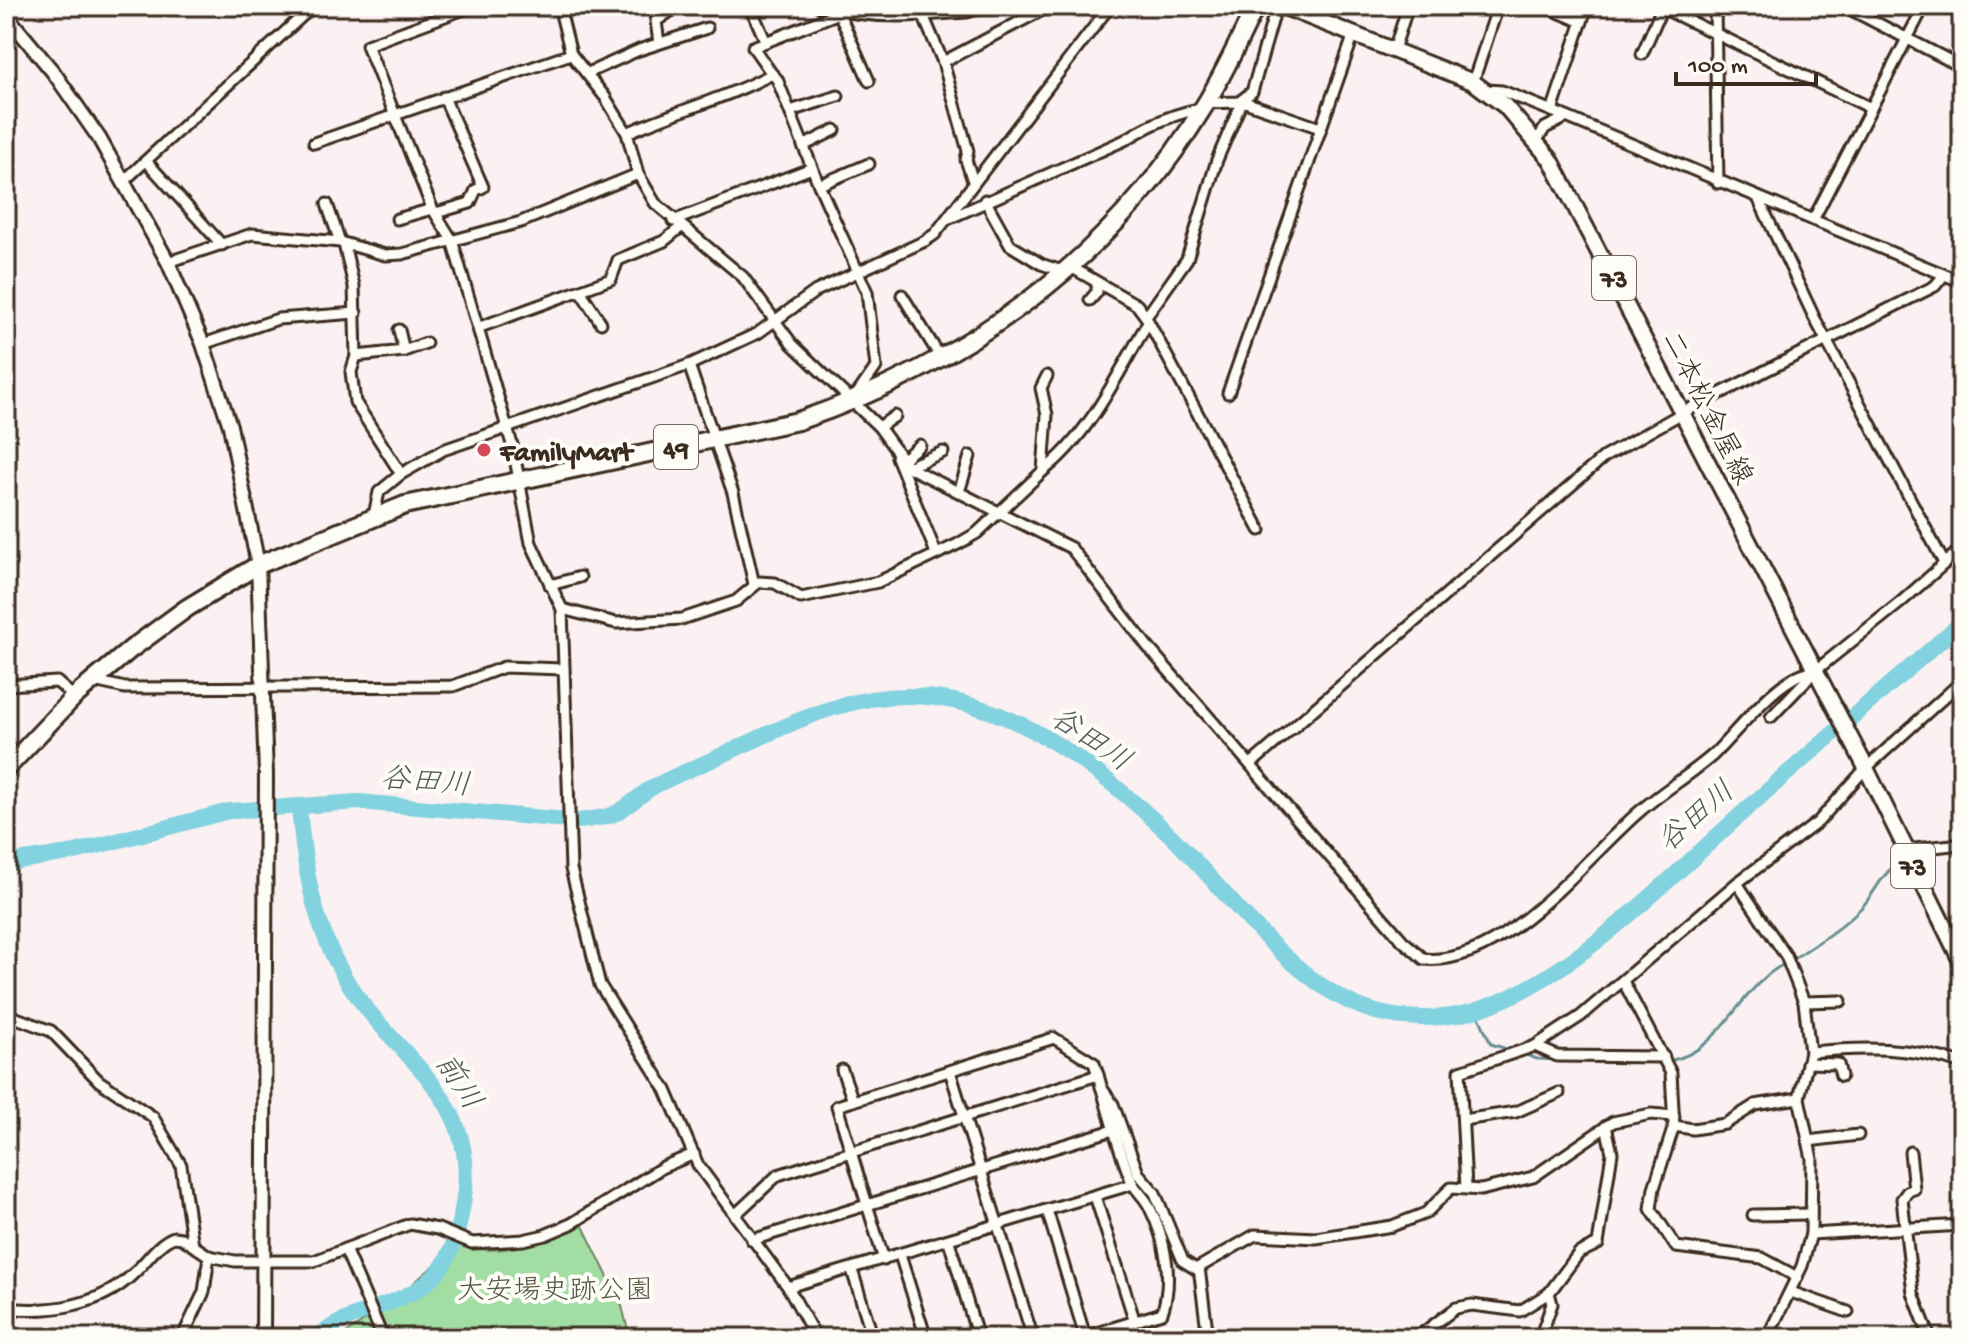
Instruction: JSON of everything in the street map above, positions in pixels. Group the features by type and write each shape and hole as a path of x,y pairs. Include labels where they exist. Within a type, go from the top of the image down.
{"highway":[{"name":"49","path":"6,769 74,697 187,608 258,565 374,515 405,505 798,421 852,401 942,360 1068,269 1123,214 1204,106 1256,6"}],"main road":[{"name":"二本松金屋線","path":"1277,12 1314,11 1354,34 1480,86 1537,140 1574,200 1962,963"}],"street":[{"path":"125,180 313,6"},
{"path":"472,6 367,45 434,211 452,240 507,425 531,543 562,609 567,781 576,897 600,985 666,1090 709,1182 788,1287 816,1338"},
{"path":"559,6 571,54 588,73 627,133 644,188 677,224 743,277 775,324 816,369 879,427 902,460 1071,548 1148,647 1403,941 1424,959 1464,954 1507,932 1639,811 1712,755 1777,690 1806,671 1817,675"},
{"path":"659,43 656,21 672,10 670,6"},
{"path":"750,6 765,40"},
{"path":"819,6 839,13 883,17 967,12 987,6"},
{"path":"943,62 1050,6"},
{"path":"374,515 379,492 401,474 443,450 507,425 689,365 775,324 816,291 925,241 945,220 1110,6"},
{"path":"1394,50 1408,6"},
{"path":"1498,6 1480,86 1502,91 1552,111 1718,183 1962,282"},
{"path":"1544,6 1582,22"},
{"path":"1552,111 1587,6"},
{"path":"1715,6 1718,183"},
{"path":"1844,6 1962,67"},
{"path":"1813,220 1924,6"},
{"path":"1642,54 1660,7 1871,108"},
{"path":"562,609 616,623 682,619 725,606 754,584 771,582 801,598 807,597 878,582 977,533 1058,460 1094,412 1147,319 1187,259 1217,160 1242,101 1252,92 1277,12"},
{"path":"839,13 753,47 772,74 790,111 819,185 859,272 870,309 876,357 873,375 857,389 852,401"},
{"path":"839,13 869,81"},
{"path":"6,15 54,73 125,180 168,262 203,344 230,426 258,565 265,685 266,774 263,1338"},
{"path":"923,15 943,62 973,181"},
{"path":"588,73 659,43 707,28"},
{"path":"1228,393 1354,34"},
{"path":"314,143 571,54"},
{"path":"627,133 662,117 737,93 772,74"},
{"path":"790,111 838,96"},
{"path":"397,219 470,203 476,190 483,187 444,97"},
{"path":"945,220 1125,140 1149,125 1204,106 1242,101 1320,128"},
{"path":"1537,140 1550,124 1565,118"},
{"path":"803,146 835,130"},
{"path":"147,162 222,245"},
{"path":"819,185 869,164"},
{"path":"480,327 581,292 613,277 618,260 664,241 677,224 812,168"},
{"path":"168,262 252,234 264,233 342,243 393,255 521,222 638,174"},
{"path":"985,200 1010,245 1041,264 1068,269 1137,305 1260,530"},
{"path":"1759,200 1767,224 1826,340 1944,563"},
{"path":"327,204 342,243 356,313 356,356 351,372 355,402 401,474"},
{"path":"1251,764 1604,457 1683,412 1935,286 1944,275"},
{"path":"1090,300 1097,292 1097,283"},
{"path":"581,292 601,323"},
{"path":"902,295 942,360"},
{"path":"203,344 278,319 356,313"},
{"path":"399,330 404,351"},
{"path":"356,356 404,351 426,343"},
{"path":"689,365 736,505 754,584"},
{"path":"1043,471 1047,415 1041,388 1047,376"},
{"path":"879,427 895,416"},
{"path":"920,445 902,460 899,468 936,553"},
{"path":"902,460 943,452"},
{"path":"959,492 970,456"},
{"path":"1771,717 1962,548"},
{"path":"550,585 580,577"},
{"path":"94,681 125,688 453,686 504,667 563,669"},
{"path":"1466,1188 1460,1071 1535,1046 1581,1016 1737,883 1818,822 1864,766 1962,681"},
{"path":"6,685 57,682 74,697"},
{"path":"1905,850 1962,844"},
{"path":"1737,883 1786,956 1804,1002 1810,1052 1799,1098 1808,1141 1811,1234 1791,1292 1767,1338"},
{"path":"1623,981 1671,1073 1674,1121 1654,1188 1651,1209 1671,1242 1681,1249 1762,1258 1797,1277"},
{"path":"1804,1002 1841,1001"},
{"path":"6,1014 51,1031 99,1081 134,1102 160,1126 181,1165 193,1246"},
{"path":"884,1260 837,1106 1054,1038 1094,1063 1113,1130 1133,1184 1148,1204 1166,1256 1169,1288 1162,1313 1082,1337 1047,1210"},
{"path":"1535,1046 1557,1056 1664,1057"},
{"path":"1810,1052 1847,1047 1893,1048 1962,1064"},
{"path":"1807,1063 1838,1064 1841,1076"},
{"path":"842,1070 853,1101"},
{"path":"950,1071 1033,1338"},
{"path":"736,1214 778,1175 1098,1075"},
{"path":"1101,1087 1113,1104 1133,1161 1155,1193 1183,1261 1188,1267 1199,1268 1255,1235 1316,1238 1392,1226 1426,1213 1446,1190 1481,1190 1533,1177 1606,1126 1637,1116 1674,1121 1693,1129 1725,1124 1755,1105 1799,1098"},
{"path":"1463,1120 1516,1112 1559,1093"},
{"path":"1416,1338 1456,1308 1472,1305 1520,1311 1549,1293 1579,1253 1598,1244 1612,1153 1606,1126"},
{"path":"752,1240 1113,1130"},
{"path":"1808,1141 1858,1135"},
{"path":"1910,1152 1914,1189 1902,1199 1913,1293 1930,1338"},
{"path":"6,1308 85,1303 117,1288 168,1239 182,1238 209,1256 235,1261 309,1262 410,1224 454,1234 472,1243 545,1235 663,1167 694,1154"},
{"path":"788,1287 1133,1184"},
{"path":"1095,1196 1135,1322"},
{"path":"1753,1215 1811,1214"},
{"path":"1811,1234 1906,1231 1962,1225"},
{"path":"949,1241 978,1338"},
{"path":"345,1249 383,1338"},
{"path":"900,1255 926,1338"},
{"path":"182,1338 204,1292 209,1256"},
{"path":"1199,1268 1208,1338"},
{"path":"852,1270 873,1338"},
{"path":"1791,1292 1848,1312"},
{"path":"1540,1338 1552,1304 1549,1293"}],"green space":[{"name":"大安場史跡公園","path":"582,1224 622,1306 630,1338 339,1338 389,1304 458,1245 476,1249 507,1249"}],"waterway":[{"name":"谷田川","path":"6,863 75,852 229,811 358,802 579,821 600,818 628,806 648,790 671,778 825,711 874,698 927,697 995,713 1028,728 1088,765 1169,834 1291,961 1347,1001 1376,1012 1402,1017 1443,1017 1483,1008 1519,993 1589,948 1962,622"},
{"name":"前川","path":"299,807 312,894 333,956 363,1005 429,1079 447,1105 459,1133 466,1166 458,1231 448,1257 438,1272 411,1293 345,1320 316,1338"},
{"path":"1916,858 1938,850"},
{"path":"1946,850 1962,852"},
{"path":"1791,960 1845,922 1867,902 1892,868 1908,860"},
{"path":"1668,1061 1687,1056 1702,1046 1754,989 1784,964"},
{"path":"1476,1010 1491,1044 1510,1050"},
{"path":"1521,1053 1537,1059 1565,1060"},
{"path":"1612,1061 1660,1061"}],"place":[{"name":"FamilyMart","path":"484,450"}]}
